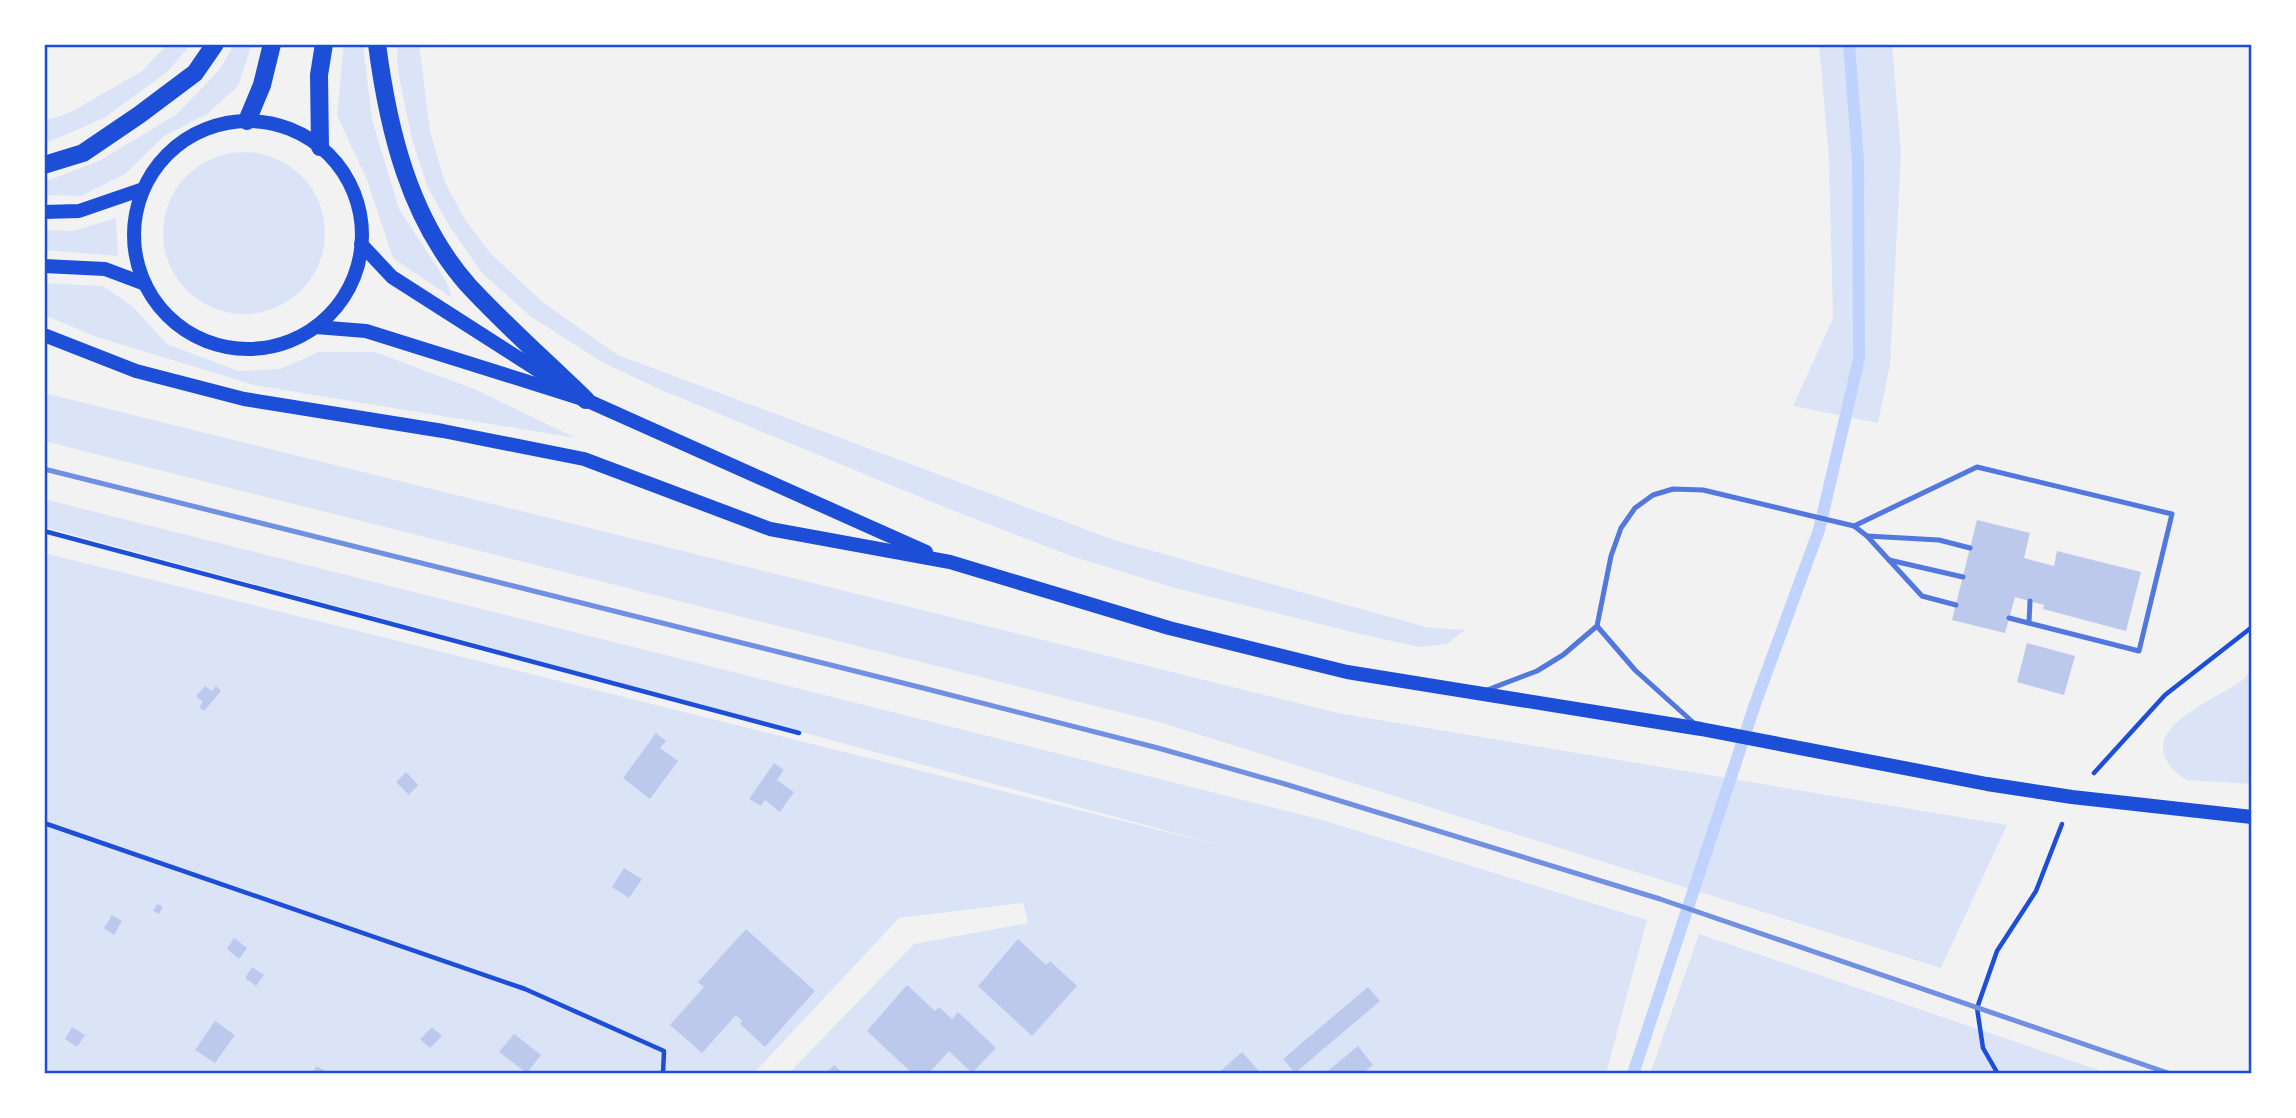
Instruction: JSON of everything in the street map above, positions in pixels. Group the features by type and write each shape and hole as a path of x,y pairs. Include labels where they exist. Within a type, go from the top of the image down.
{"main road":[{"path":"44,165 83,153 139,115 195,73 215,44"},
{"path":"247,121 262,85 272,44"},
{"path":"320,147 319,75 324,44"},
{"path":"377,44 382,83 400,162 429,230 467,284 586,400"},
{"path":"247,121 285,128 320,147 339,167 352,191 360,216 362,244 357,268 348,290 334,310 316,327 287,342 254,349 220,346 204,341 176,324 153,299 145,284 135,253 133,236 138,204 161,161 186,140 215,126 247,121"},
{"path":"44,212 79,211 144,189"},
{"path":"362,244 392,277 586,400"},
{"path":"44,266 105,269 145,284"},
{"path":"316,327 366,331 586,400 950,562"},
{"path":"44,335 136,371 244,399 443,431 584,458 770,529 950,562 1169,628 1347,672 1701,729 1987,784 2072,797 2252,817"}],"lane":[{"path":"1854,526 1977,467 2172,514 2139,651 2009,618"},
{"path":"1476,694 1537,671 1563,655 1597,626 1611,556 1620,528 1634,508 1653,495 1673,489 1703,490 1854,526 1867,536 1922,596 1956,605"},
{"path":"1867,536 1939,540 1970,548"},
{"path":"1889,560 1963,577"},
{"path":"2029,623 2030,601"},
{"path":"1597,626 1634,670 1701,729"}],"path":[{"path":"44,531 799,733"},
{"path":"1998,1074 1983,1048 1977,1007 1997,951 2036,891 2072,797 2165,695 2252,628"},
{"path":"44,823 525,989 664,1051 663,1074"}],"shaded area":[{"path":"168,44 191,44 167,72 104,118 44,144 44,121 69,113 142,71"},
{"path":"234,44 252,44 238,86 207,114 164,136 125,174 81,196 44,195 44,182 99,161 177,114 220,69"},
{"path":"344,44 363,44 372,120 399,209 446,281 452,298 393,258 367,180 337,115"},
{"path":"397,44 419,44 430,131 444,180 464,218 491,254 545,304 618,355 1117,541 1426,627 1465,630 1447,644 1420,647 1175,588 1071,556 944,507 659,389 602,362 530,316 482,273 450,227 428,188 412,140 398,71"},
{"path":"1819,44 1892,44 1901,153 1890,365 1878,423 1793,406 1833,318 1829,158"},
{"path":"244,152 275,159 301,176 318,202 325,233 318,264 301,290 275,307 244,314 213,307 187,290 170,264 163,233 170,202 187,176 213,159"},
{"path":"116,218 118,256 44,250 44,230 73,231"},
{"path":"44,283 103,286 132,306 167,344 238,371 280,369 319,352 375,352 474,389 576,438 254,385 97,337 44,315"},
{"path":"44,393 1338,713 2007,825 1941,968 1159,722 44,441"},
{"path":"44,499 1319,819 1647,920 1606,1074 788,1074 914,944 1028,923 1023,903 899,918 753,1074 44,1074 44,553 1219,845 44,527"},
{"path":"2252,669 2252,784 2187,780 2173,770 2167,761 2163,748 2166,736 2175,724 2243,680"},
{"path":"1699,934 2110,1074 1650,1074"}],"building":[{"path":"1977,520 2030,533 2024,558 2054,566 2057,551 2141,572 2126,631 2043,609 2044,605 2015,597 2005,633 1952,620"},
{"path":"2027,643 2075,656 2064,695 2017,682"},
{"path":"205,686 212,691 216,686 221,691 204,711 199,707 203,702 196,696"},
{"path":"656,733 666,741 660,748 678,761 650,799 623,778"},
{"path":"774,763 784,770 777,780 794,792 780,812 765,800 761,806 749,799"},
{"path":"406,772 418,785 409,795 396,782"},
{"path":"624,868 642,879 629,898 612,887"},
{"path":"157,904 163,907 159,914 153,911"},
{"path":"112,915 122,921 114,935 104,928"},
{"path":"746,929 815,991 765,1047 740,1024 742,1021 736,1015 702,1053 670,1025 704,987 698,982"},
{"path":"234,938 247,948 239,959 227,949"},
{"path":"1018,939 1046,965 1050,961 1077,986 1032,1036 978,986"},
{"path":"252,967 264,975 256,986 245,978"},
{"path":"907,985 935,1011 939,1007 952,1019 958,1012 996,1048 972,1073 949,1051 928,1074 913,1074 867,1031"},
{"path":"1368,987 1380,1001 1295,1073 1283,1059"},
{"path":"215,1021 235,1035 215,1063 195,1050"},
{"path":"72,1027 85,1035 77,1047 65,1039"},
{"path":"432,1027 442,1036 430,1048 420,1039"},
{"path":"514,1034 541,1055 527,1073 499,1052"},
{"path":"1358,1046 1373,1065 1362,1074 1324,1074"},
{"path":"1242,1052 1260,1072 1217,1074"},
{"path":"834,1065 844,1074 825,1074"},
{"path":"317,1066 330,1074 311,1074"}],"waterway":[{"path":"1633,1074 1755,704 1819,530 1859,359 1858,161 1849,44"}],"railway":[{"path":"44,469 919,687 1158,748 1285,784 1660,899 2171,1074"}]}
